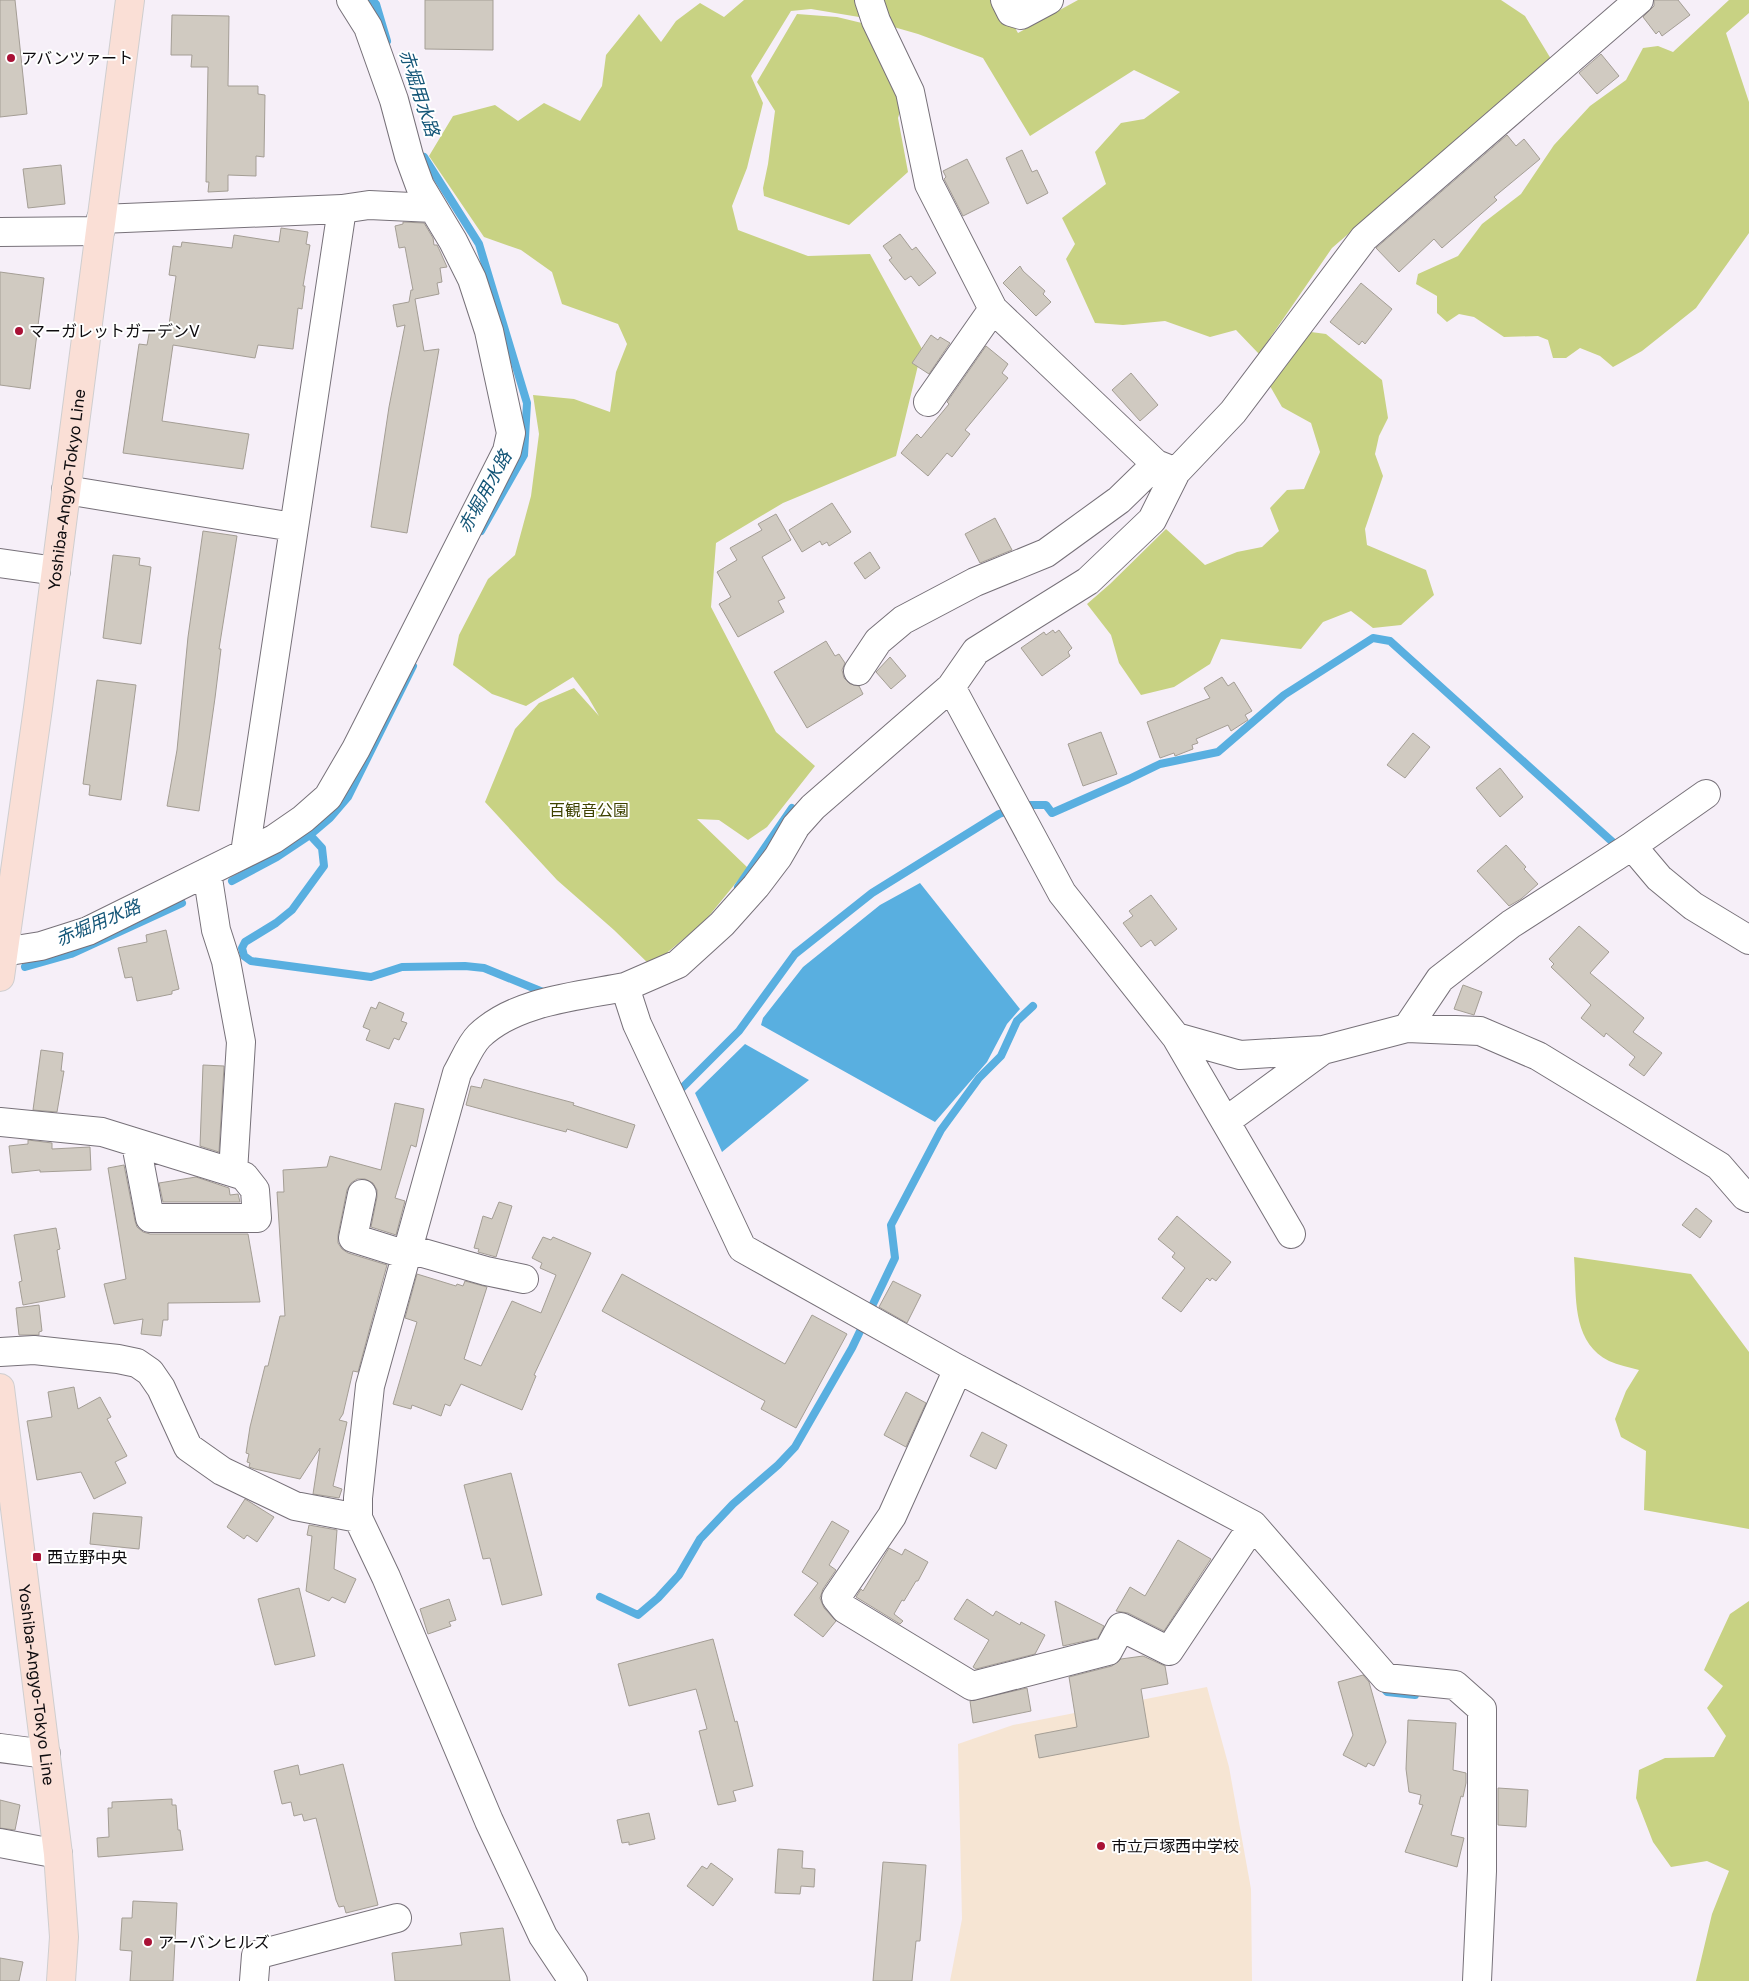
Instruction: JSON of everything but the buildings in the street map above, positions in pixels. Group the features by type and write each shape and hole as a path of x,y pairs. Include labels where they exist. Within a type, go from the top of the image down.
{"main road":[{"name":"Yoshiba-Angyo-Tokyo Line","path":"2,964 56,571 130,0"},
{"name":"Yoshiba-Angyo-Tokyo Line","path":"0,1388 58,1854 64,1937 61,1981"}],"street":[{"path":"2,964 41,946 88,930 274,839 296,824 328,797 361,740 507,451 511,433 490,331 472,279 453,241 420,186 409,156 394,100 368,27 351,0"},
{"path":"869,0 876,21 910,92 929,184 993,309 1166,468"},
{"path":"1005,0 1011,12 1020,15 1050,0"},
{"path":"858,671 878,641 903,620 975,582 1046,553 1166,468 1233,412 1364,238 1639,0"},
{"path":"0,232 342,209 369,204 433,208"},
{"path":"245,853 342,209"},
{"path":"928,402 993,309"},
{"path":"573,1981 543,1936 489,1821 386,1577 358,1518 358,1498 370,1386 457,1073 479,1037 503,1019 545,1002 625,987 678,964 722,924 756,886 778,856 796,826 813,807 951,687 976,651 1088,581 1152,520 1166,468"},
{"path":"66,490 293,527"},
{"path":"0,563 56,571"},
{"path":"951,687 1062,893 1176,1037 1291,1234"},
{"path":"1407,1028 1440,979 1511,924 1632,846 1706,794"},
{"path":"1632,846 1659,878 1686,901 1749,940"},
{"path":"206,872 216,930 226,961 241,1042 233,1172"},
{"path":"625,987 637,1024 742,1248 958,1369 1253,1525 1386,1678 1456,1685 1482,1709 1482,1871 1477,1981"},
{"path":"1176,1037 1240,1055 1323,1050 1407,1028 1480,1031 1538,1056 1719,1166 1745,1196 1749,1198"},
{"path":"1226,1121 1323,1050"},
{"path":"0,1122 102,1132 244,1176 255,1190 257,1218 150,1218 136,1144"},
{"path":"362,1194 353,1238 524,1279"},
{"path":"0,1352 34,1350 118,1359 137,1363 150,1372 162,1388 188,1447 222,1471 295,1506 358,1518"},
{"path":"958,1369 892,1516 836,1598 845,1609 972,1686 1108,1651 1121,1627 1169,1651 1253,1525"},
{"path":"0,1748 46,1754"},
{"path":"0,1843 58,1854"},
{"path":"254,1981 256,1955 397,1918"}],"shaded area":[{"name":"市立戸塚西中学校","path":"1207,1687 1229,1767 1251,1889 1252,1981 950,1981 962,1919 958,1744 1013,1725"}],"green space":[{"name":"百観音公園","path":"744,0 999,0 1018,33 1078,0 1501,0 1525,16 1551,59 1332,248 1259,354 1236,330 1210,337 1165,321 1123,325 1095,323 1066,259 1075,244 1062,218 1106,184 1095,152 1121,123 1144,119 1180,92 1134,70 1030,136 983,58 918,34 859,17 811,9 791,11 751,76 763,103 747,168 732,206 738,230 808,256 870,254 922,349 896,456 783,503 716,543 711,607 776,732 815,766 767,827 748,840 719,820 697,819 748,868 704,922 651,966 614,930 557,880 485,802 515,729 539,703 574,688 599,716 588,697 573,677 526,706 492,694 453,665 459,635 488,579 515,555 531,496 539,434 533,395 574,399 610,412 616,372 627,344 618,324 562,304 552,272 521,250 484,237 429,156 453,116 495,105 518,121 544,103 580,121 602,86 606,55 639,14 661,42 676,21 700,3 724,17"},
{"path":"1729,0 1749,0 1749,13 1726,33 1749,102 1749,233 1696,308 1642,351 1613,367 1600,356 1580,348 1566,358 1553,358 1548,340 1538,336 1504,337 1474,317 1459,314 1447,322 1437,313 1437,296 1416,284 1418,274 1458,256 1482,224 1521,194 1554,145 1590,106 1626,80 1643,48 1658,46 1673,52"},
{"path":"797,14 837,17 866,24 904,98 898,118 908,172 849,225 764,196 763,188 775,111 757,82"},
{"path":"1311,332 1326,334 1382,380 1388,418 1379,436 1375,454 1383,476 1365,529 1367,545 1426,570 1434,595 1401,625 1373,628 1351,611 1323,622 1301,649 1221,639 1210,664 1174,687 1141,695 1119,663 1111,635 1087,604 1166,529 1205,565 1237,552 1262,547 1279,531 1270,508 1287,490 1304,489 1320,452 1311,423 1282,407 1270,386 1296,347"},
{"path":"1574,1257 1691,1274 1749,1352 1749,1529 1644,1510 1646,1451 1621,1437 1615,1419 1626,1391 1639,1370 1609,1361 1596,1352 1587,1342 1578,1315"},
{"path":"1749,1601 1749,1981 1696,1981 1712,1914 1729,1871 1707,1861 1671,1867 1653,1842 1636,1798 1639,1770 1665,1758 1714,1757 1726,1736 1707,1708 1723,1686 1704,1670 1730,1614"}],"water":[{"path":"920,883 1020,1009 1007,1024 987,1062 935,1122 761,1025 763,1018 803,967 880,905"},
{"path":"745,1044 809,1080 722,1152 695,1093"}],"waterway":[{"name":"赤堀用水路","path":"372,0 376,4 387,41"},
{"name":"赤堀用水路","path":"424,157 479,244 527,403 524,455 481,531"},
{"path":"682,1088 739,1031 795,954 872,893 999,814 1027,805 1046,805 1052,813 1160,764 1218,752 1284,695 1373,638 1390,641 1617,846"},
{"name":"赤堀用水路","path":"232,881 277,857 310,835 330,818 348,797 413,666"},
{"path":"738,887 792,808"},
{"path":"310,835 322,848 324,866 292,910 276,923 245,942 242,948 244,956 251,961 371,977 402,967 465,966 484,968 543,992 548,992"},
{"name":"赤堀用水路","path":"25,967 71,954 182,903"},
{"path":"600,1597 638,1615 658,1598 679,1575 700,1539 733,1504 778,1465 795,1447 852,1348 895,1258 891,1225 941,1130 979,1078 1001,1056 1017,1021 1033,1006"},
{"path":"1381,1685 1387,1692 1415,1695"}],"place":[{"name":"アバンツァート","path":"11,58"},
{"name":"マーガレットガーデンV","path":"19,331"},
{"name":"西立野中央","path":"37,1557"},
{"name":"市立戸塚西中学校","path":"1101,1846"},
{"name":"アーバンヒルズ","path":"148,1942"}]}
